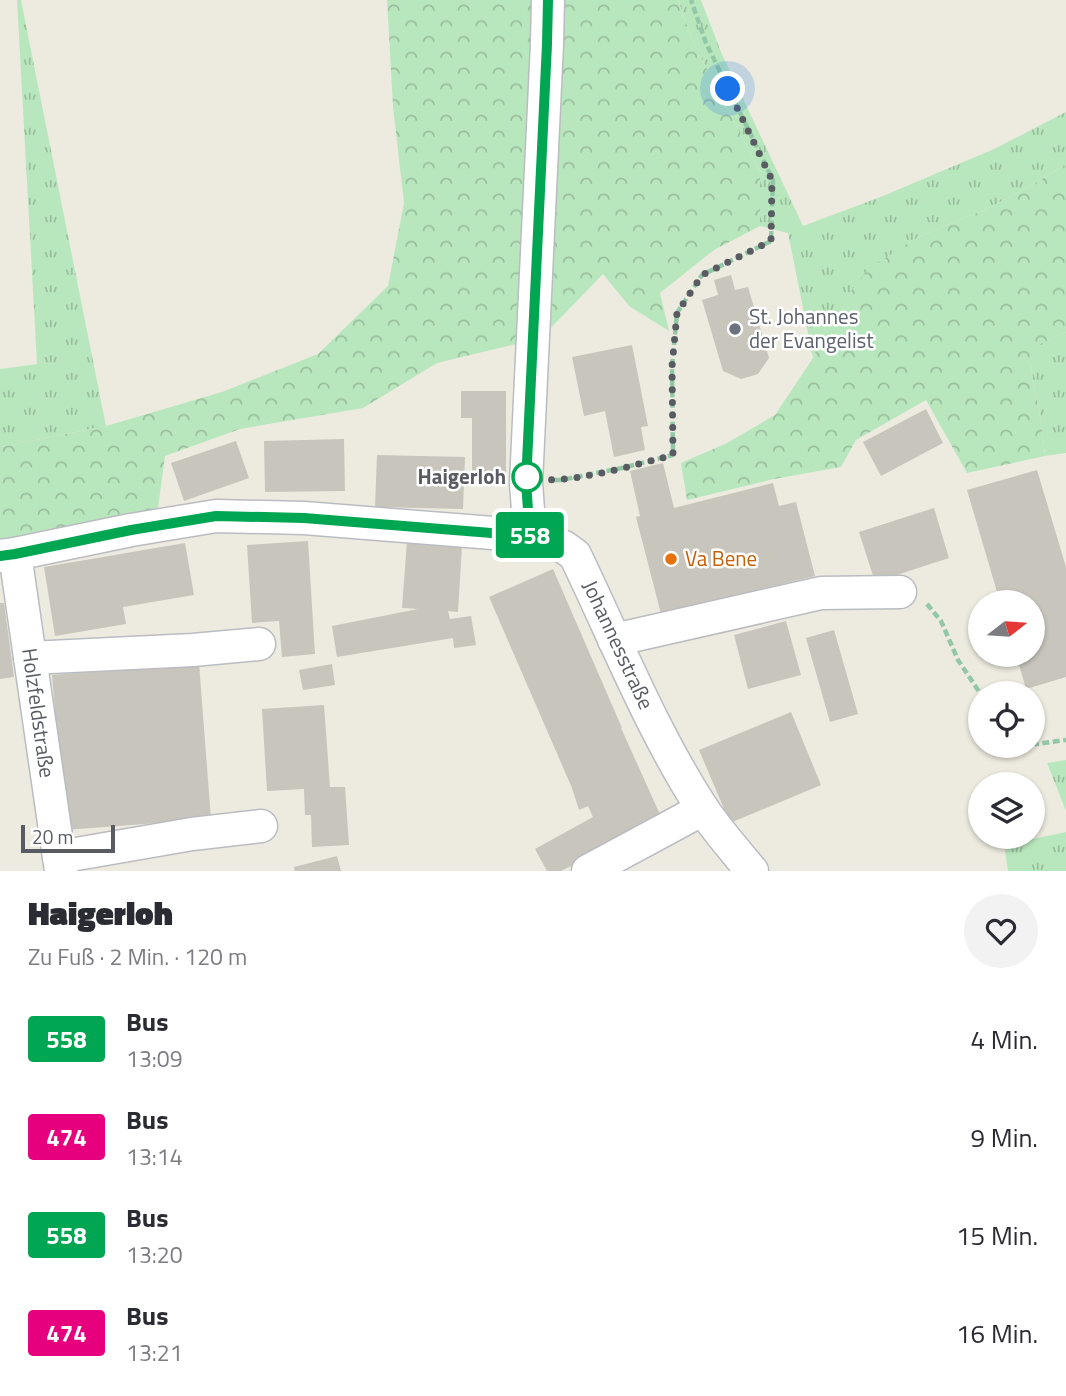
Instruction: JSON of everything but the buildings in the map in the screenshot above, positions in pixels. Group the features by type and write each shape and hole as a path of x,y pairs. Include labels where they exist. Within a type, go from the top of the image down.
{"street":[{"path":"530,536 527,478 548,0"},
{"name":"Johannesstraße","path":"7,555 216,516 304,518 530,536 565,547 575,555 668,750 703,809 752,871"},
{"name":"Holzfeldstraße","path":"7,555 30,658 60,864"},
{"path":"614,640 821,593 900,592"},
{"path":"30,658 259,644"},
{"path":"588,871 703,809"},
{"path":"60,864 192,834 261,826"}],"path":[{"path":"527,478 561,480 673,455 672,367 677,313 702,275 771,241 772,180 706,43 691,0"},
{"path":"900,592 925,602 941,621 958,660 972,681"},
{"path":"1045,742 1066,740"}],"green space":[{"path":"17,0 21,0 106,426 0,447 0,369 37,364"},
{"path":"387,0 678,0 692,40 760,172 760,226 714,250 660,293 669,331 629,306 603,274 541,338 437,363 363,408 240,429 165,456 157,515 0,545 0,447 106,426 222,392 318,354 388,286 404,203 393,107"},
{"path":"678,0 701,0 721,52 803,226 994,149 1066,112 1066,164 989,208 918,237 828,321 813,358 788,233 760,226 760,172 692,40"},
{"path":"1066,164 1066,332 1036,346 1031,368 1045,456 967,473 926,400 856,440 841,467 774,479 687,500 681,463 727,443 775,415 813,358 828,321 868,269 918,237 989,208"},
{"path":"1066,332 1066,453 1045,456 1031,368 1035,346"},
{"path":"1066,760 1066,811 1047,763"},
{"path":"1066,832 1066,871 1008,871 1005,849 1045,849 1045,836"}],"bus line":[{"name":"558","path":"0,556 216,516 304,518 530,536 526,483 548,0"}],"place":[{"name":"St. Johannes der Evangelist","path":"735,329"},
{"name":"Haigerloh","path":"527,477"},
{"name":"Va Bene","path":"671,559"}],"route":[{"path":"527,477 561,480 673,455 672,367 677,313 702,275 771,241 772,180 728,89"}]}
